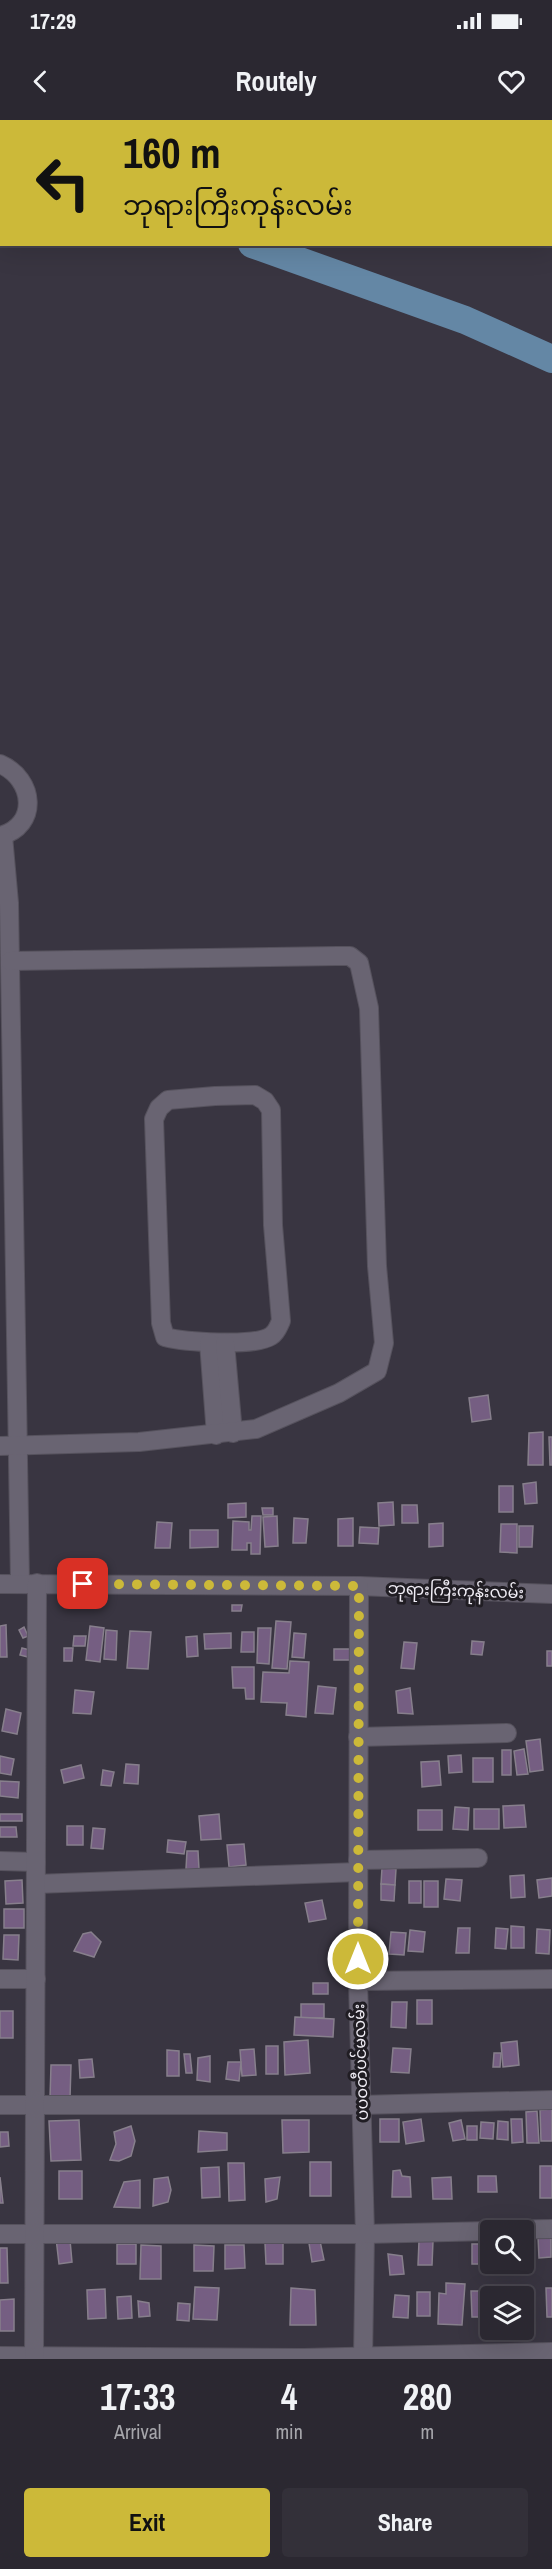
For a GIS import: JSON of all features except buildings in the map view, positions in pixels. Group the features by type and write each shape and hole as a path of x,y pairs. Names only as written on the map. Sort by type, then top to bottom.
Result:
{"street":[{"path":"0,764 12,770 21,779 27,791 28,804 17,826 2,836 9,903 10,961 6,1073 9,1447 28,1583 36,1862 34,2357"},
{"path":"9,1447 139,1442 256,1429 339,1393 377,1371 384,1343 377,1266 369,1008 359,963 350,956 10,961"},
{"path":"255,1095 265,1101 271,1110 273,1225 281,1321 277,1331 269,1338 217,1343 165,1337 160,1323 154,1119 159,1108 168,1100 255,1095"},
{"path":"217,1343 224,1434"},
{"name":"ဘုရားကြီးကုန်းလမ်း","path":"0,1584 359,1586 552,1594"},
{"name":"ပပဝတီပင်မလမ်း","path":"359,1586 358,1981 365,2234 363,2358"},
{"path":"358,1737 507,1733"},
{"path":"36,1884 478,1858"},
{"path":"0,1861 36,1862"},
{"path":"358,1981 552,1978"},
{"path":"0,1979 36,1979"},
{"path":"0,2105 361,2105 552,2100"},
{"path":"534,2229 552,2229"},
{"path":"0,2234 365,2234 480,2231"},
{"path":"0,2356 363,2358 552,2352"}],"waterway":[{"path":"258,246 465,320 552,359"}],"route":[{"path":"83,1584 359,1586 358,1959"}]}
